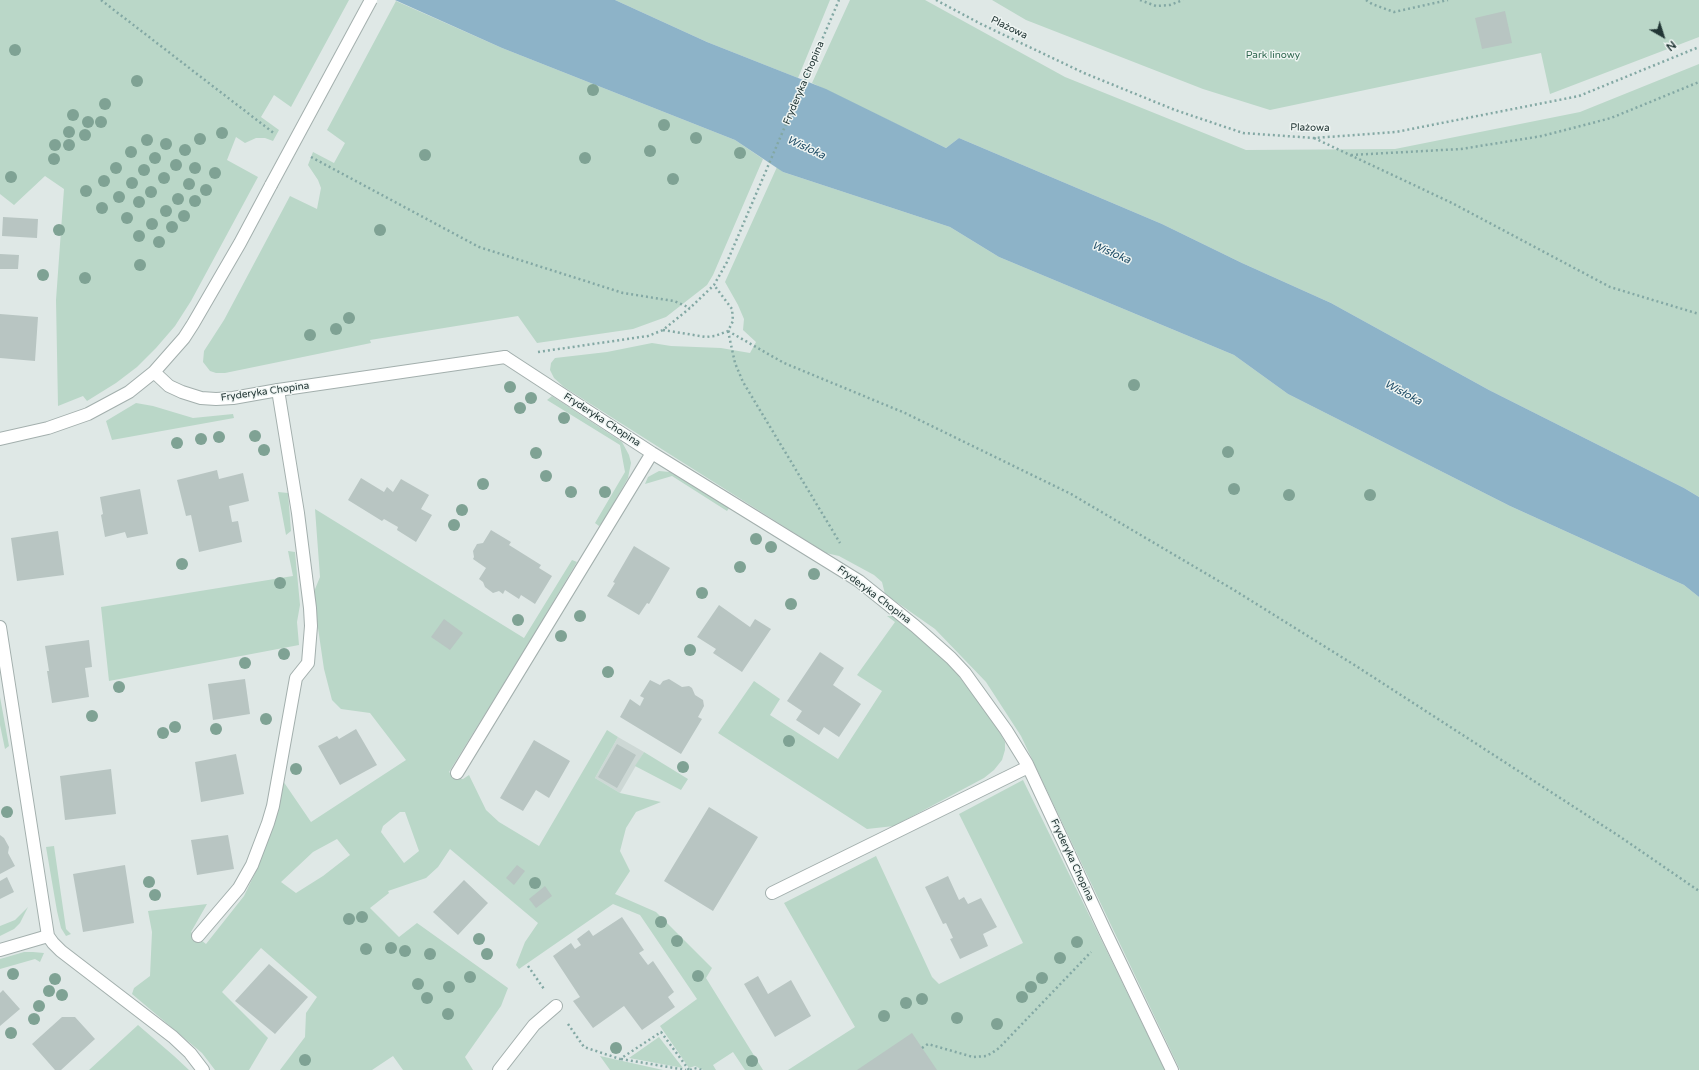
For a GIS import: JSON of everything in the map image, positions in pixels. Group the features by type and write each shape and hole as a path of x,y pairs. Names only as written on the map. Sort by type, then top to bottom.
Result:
{"street":[{"path":"0,439 48,428 88,414 129,392 154,372 184,338 240,243 371,0"},
{"name":"Fryderyka Chopina","path":"154,372 169,386 190,396 201,398 233,398 278,390 505,357 652,453 859,581 926,634 951,658 965,673 1006,730 1028,767 1106,935 1172,1070"},
{"path":"198,936 239,888 252,864 273,806 296,678 308,663 312,626 298,520 278,390"},
{"path":"457,773 652,453"},
{"path":"0,627 48,936 61,951 172,1037 190,1053 203,1070"},
{"path":"772,893 1028,767"},
{"path":"0,950 48,936"},
{"path":"499,1070 534,1025 556,1006"}],"path":[{"path":"101,0 277,135"},
{"name":"Fryderyka Chopina","path":"505,357 648,336 663,330 690,308 714,285 727,262 839,0"},
{"name":"Plażowa","path":"936,0 981,24 1084,73 1175,110 1243,133 1314,138 1396,132 1579,96 1699,47"},
{"path":"1140,0 1156,6 1170,5 1183,0"},
{"path":"1366,0 1372,4 1394,12 1448,0"},
{"path":"1351,155 1461,150 1542,136 1611,118 1699,82"},
{"path":"1314,138 1452,203 1610,287 1699,314"},
{"path":"309,157 479,247 623,293 674,301 690,308"},
{"path":"714,285 732,309 733,321 728,331 735,363 743,382 843,550"},
{"path":"663,330 706,337 715,336 728,331"},
{"path":"728,331 784,363 905,412 1071,494 1227,586 1356,666 1619,836 1699,891"},
{"path":"922,1048 928,1044 973,1057 986,1056 992,1053 999,1048 1096,948 1106,935"},
{"path":"528,966 584,1047 620,1059 686,1070"},
{"path":"620,1059 661,1032 690,1070 694,1068 702,1070"}],"shaded area":[{"path":"618,737 644,752 620,793 595,778"}],"green space":[{"path":"0,0 349,0 291,107 274,95 261,117 279,130 273,141 265,138 256,138 245,143 236,137 227,160 258,177 191,301 175,326 137,367 116,383 87,401 83,396 58,406 56,300 64,189 45,176 14,205 0,194"},
{"path":"615,0 830,0 798,78 707,42"},
{"path":"850,0 925,0 1065,77 1246,150 1395,149 1580,112 1699,64 1699,497 1684,488 1489,390 1331,303 1242,263 1162,224 959,138 946,148 812,83"},
{"name":"Park linowy","path":"992,0 1699,0 1699,37 1550,94 1541,53 1270,110 1203,89 1026,20"},
{"path":"396,1 502,48 735,140 763,159 713,275 707,285 666,317 633,329 537,343 518,316 370,340 371,343 225,373 210,371 203,362 204,351 224,320 290,196 317,209 321,188 318,180 308,165 313,152 334,163 345,143 327,130"},
{"path":"777,167 783,172 950,227 999,257 1234,355 1288,394 1510,506 1684,585 1699,597 1699,1070 1180,1070 1021,736 986,682 935,629 885,594 882,582 874,575 839,556 826,553 671,455 564,387 554,378 550,370 551,363 555,358 607,352 652,343 671,346 721,348 750,353 756,342 743,330 744,319 725,282"},
{"path":"552,396 622,442 629,455 631,463 628,478 603,522 599,526 595,523 625,472 620,445 547,400"},
{"path":"136,403 153,406 193,418 233,414 234,418 112,440 106,421"},
{"path":"659,471 670,472 729,508 727,511 672,476 645,484 648,477"},
{"path":"278,492 288,493 291,531 286,535"},
{"path":"315,509 524,638 572,560 577,562 449,772 457,779 463,779 469,775 486,810 499,822 539,846 607,730 618,737 595,778 620,793 661,802 636,812 626,828 620,851 630,871 615,894 656,912 712,968 706,978 763,1070 745,1070 733,1052 713,1065 716,1070 703,1070 695,1066 689,1068 660,1026 697,999 640,915 613,904 519,969 516,965 525,942 538,923 450,849 438,867 426,878 388,891 389,893 370,908 399,937 417,923 508,988 501,1006 465,1057 473,1070 403,1070 393,1056 372,1070 280,1070 305,1037 306,1013 317,997 261,948 222,992 268,1038 249,1070 215,1070 202,1053 132,994 134,988 150,976 152,932 148,911 207,904 191,932 206,944 244,896 259,865 283,781 311,822 406,760 370,713 341,709 332,700 324,669 313,594 320,577","holes":["400,812 405,812 419,851 404,863 381,832 383,826","337,839 350,855 323,876 296,893 281,882 313,852"]},
{"path":"288,551 295,552 300,605 297,622 299,645 109,681 101,607 293,576"},
{"path":"887,616 892,616 929,644 948,662 993,721 1005,742 1005,750 1002,760 994,770 984,778 894,826 867,829 718,733 754,681 780,699 770,715 838,759 882,691 857,675 895,622"},
{"path":"0,697 9,746 5,749 0,725"},
{"path":"644,752 688,779 681,790 635,766"},
{"path":"1023,780 1165,1070 788,1070 855,1027 784,903 876,856 932,977 939,984 1023,943 959,814"},
{"path":"54,846 66,929 71,934 66,936 61,928 57,911 46,847"},
{"path":"28,907 20,923 14,929 0,936 0,926 15,920"},
{"path":"24,952 44,953 40,962 35,959 0,969 0,959"},
{"path":"138,1025 174,1056 189,1070 89,1070"},
{"path":"659,1037 683,1068 629,1058"},
{"path":"600,1056 663,1070 610,1070"}],"water":[{"name":"Wisłoka","path":"395,0 615,0 707,42 826,89 946,148 959,138 1162,224 1242,263 1331,303 1489,390 1684,488 1699,497 1699,597 1684,585 1510,506 1288,394 1234,355 999,257 950,227 783,172 735,140 502,48"}],"building":[{"path":"1505,11 1512,43 1482,49 1475,18"},
{"path":"3,217 38,219 37,238 2,236"},
{"path":"0,254 19,255 18,269 0,269"},
{"path":"0,314 38,317 35,361 0,358"},
{"path":"217,470 219,479 243,473 249,501 229,506 232,522 238,521 242,542 199,552 191,515 186,516 177,480"},
{"path":"361,478 384,492 387,487 393,492 401,479 429,495 421,509 432,515 416,542 397,530 398,527 384,519 382,521 348,500"},
{"path":"140,489 148,534 127,538 125,532 105,537 101,515 103,514 100,497"},
{"path":"491,530 511,542 509,545 541,565 539,568 552,576 535,604 521,595 519,599 505,590 503,594 499,591 493,593 485,587 483,582 479,579 486,568 473,559 473,551 477,544 483,543"},
{"path":"58,531 64,575 17,581 11,538"},
{"path":"634,546 670,568 649,604 647,603 639,615 607,596 615,583 613,582"},
{"path":"719,605 750,627 755,619 771,629 742,672 713,653 716,649 697,637"},
{"path":"444,619 463,633 450,650 431,637"},
{"path":"89,640 92,667 85,668 89,697 52,703 45,646"},
{"path":"820,652 844,668 833,685 861,704 839,737 824,727 819,735 796,720 802,711 787,701"},
{"path":"245,679 250,714 213,720 208,684"},
{"path":"669,679 682,687 689,686 692,688 695,695 703,700 704,706 698,717 702,719 681,754 620,717 630,699 640,706 644,698 640,696 650,680 660,685 663,681"},
{"path":"356,729 377,765 340,785 318,746 337,736 339,739"},
{"path":"534,740 570,761 549,798 536,790 523,811 500,798"},
{"path":"617,744 636,755 617,788 598,777"},
{"path":"236,754 244,794 201,802 195,762"},
{"path":"111,769 116,814 65,820 60,776"},
{"path":"709,807 758,837 713,911 664,881"},
{"path":"0,835 4,838 9,847 8,853 15,866 0,874"},
{"path":"228,835 234,869 197,875 191,840"},
{"path":"125,865 134,923 83,932 73,874"},
{"path":"517,865 525,871 514,885 506,878"},
{"path":"948,876 959,900 964,897 968,904 981,898 997,927 983,934 988,946 960,959 950,939 953,938 946,923 943,924 925,887"},
{"path":"7,877 14,892 0,899 0,881"},
{"path":"464,880 488,903 458,935 433,912"},
{"path":"545,886 552,896 536,908 529,899"},
{"path":"622,917 644,950 639,953 648,965 653,961 674,992 668,997 675,1007 642,1030 624,1006 593,1028 573,1001 580,997 553,956 571,943 575,949 581,945 577,939 589,930 593,936"},
{"path":"269,964 308,997 275,1034 235,1001"},
{"path":"758,976 768,994 791,980 811,1016 775,1037 744,984"},
{"path":"3,990 20,1009 0,1026 0,993"},
{"path":"62,1017 75,1017 95,1039 61,1070 55,1070 32,1044"},
{"path":"912,1033 937,1070 857,1070"}]}
